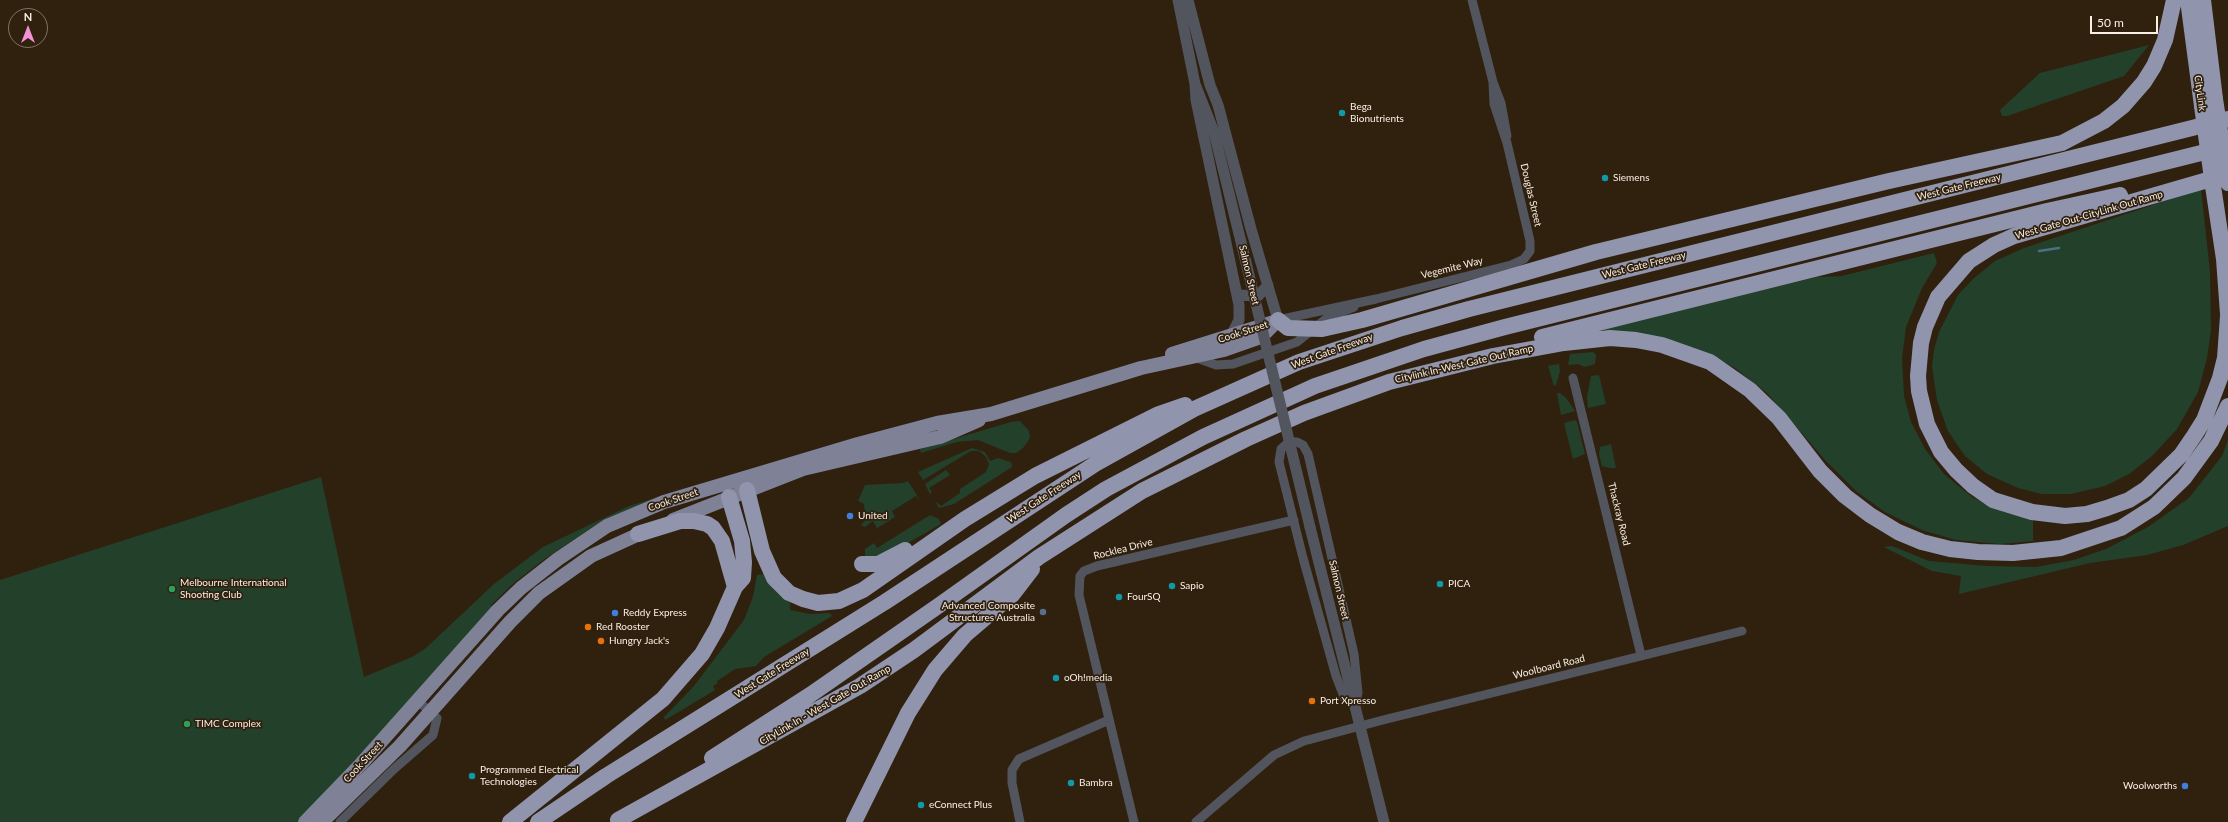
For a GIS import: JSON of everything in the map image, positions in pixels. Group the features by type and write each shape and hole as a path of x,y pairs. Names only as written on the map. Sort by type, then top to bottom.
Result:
{"highway":[{"path":"1278,320 1288,328 1313,330 1362,320 1549,265 1918,174 2047,147 2075,138 2123,106 2144,82 2154,66 2166,40 2174,0"},
{"name":"CityLink","path":"2188,0 2209,102 2223,184"},
{"name":"CityLink","path":"2203,0 2209,102"},
{"name":"West Gate Freeway","path":"538,822 606,776 885,602 1095,464 1194,409 1247,385 1336,348 1469,309 2228,119"},
{"path":"616,821 810,695 1066,515 1106,489 1203,437 1315,386 1410,354 1505,327 2228,146"},
{"path":"1389,382 1451,361 1612,319 1765,283 2039,212 2228,170"},
{"name":"West Gate Out-CityLink Out Ramp","path":"2223,184 2224,259 2228,315 2225,358 2220,378 2207,413 2181,455 2146,489 2129,500 2087,514 2065,516 2032,512 1993,500 1972,486 1941,452 1928,424 1919,391 1918,376 1921,343 1927,322 1938,298 1969,261 1994,245 2014,236 2228,174"},
{"path":"1336,348 1394,322 1563,267 1731,220"},
{"name":"Citylink In-West Gate Out Ramp","path":"1039,557 1142,491 1246,438 1304,413 1389,382 1493,356 1564,342 1610,338 1636,340 1662,345 1710,362 1750,390 1779,418 1820,470 1845,496 1870,515 1898,532 1922,542 1950,549 1992,553 2012,553 2061,548 2121,528 2154,507 2184,478 2211,441 2228,406"},
{"path":"745,484 762,551 770,572 789,593 803,599 818,603 839,601 856,594 965,519 1036,476 1159,414 1247,385"},
{"path":"510,822 654,707 683,677 702,654 731,600 735,587 742,578 744,562 742,541 727,490"},
{"path":"862,564 882,562 941,529 965,519"},
{"path":"638,534 680,522 694,521 707,524 713,528 722,541 735,587"},
{"path":"854,822 908,713 935,670 965,635 1012,595 1025,580 1039,557"},
{"name":"CityLink In - West Gate Out Ramp","path":"616,821 860,686 914,650 1039,557"},
{"path":"498,822 548,780 586,751 601,748"}],"main road":[{"name":"Cook Street","path":"1141,368 1170,354 1278,320"},
{"name":"Cook Street","path":"305,822 361,764 498,610 521,588 571,550 607,526 636,512 727,490 817,465 1141,368 1193,358 1252,342 1267,333 1278,320"},
{"name":"Cook Street","path":"322,822 378,768 510,622 539,593 591,556 727,490"}],"street":[{"name":"Salmon Street","path":"1178,0 1195,84 1196,100 1238,295 1240,317 1231,336"},
{"name":"Salmon Street","path":"1188,0 1210,85 1218,105 1251,229 1278,320"},
{"name":"Douglas Street","path":"1472,0 1493,82 1504,112 1507,143 1530,237 1530,251"},
{"name":"Salmon Street","path":"1195,84 1214,132 1310,527 1384,822"},
{"name":"Salmon Street","path":"1210,85 1214,132"},
{"name":"Vegemite Way","path":"1278,320 1376,299 1516,264 1524,259 1530,251"},
{"path":"1238,295 1258,296 1268,285"},
{"name":"Vegemite Way","path":"1268,352 1298,342 1330,316 1376,299"},
{"name":"Cook Street","path":"1193,358 1225,366 1268,352"},
{"name":"Thackray Road","path":"1573,378 1641,655"},
{"name":"Salmon Street","path":"1293,442 1303,445 1307,451 1324,522 1354,654 1358,693 1355,705 1345,699 1336,676 1294,520 1279,457 1283,446 1293,442"},
{"name":"Rocklea Drive","path":"1134,822 1079,595 1080,576 1084,571 1294,520"},
{"name":"Woolboard Road","path":"1361,726 1742,631"},
{"path":"340,822 394,769 431,738 436,731 437,718 417,700"},
{"path":"1020,822 1012,783 1012,770 1019,759 1109,720"},
{"path":"1196,822 1262,764 1284,749 1304,741 1361,726"}],"green space":[{"path":"2149,45 2124,76 2007,116 2002,116 2000,110 2040,73"},
{"path":"2201,189 2210,272 2211,330 2207,358 2198,392 2177,429 2152,456 2129,474 2105,486 2071,494 2042,494 2018,488 1987,474 1965,456 1948,431 1937,400 1932,366 1934,350 1939,332 1958,295 1973,279 1995,261 2024,248"},
{"path":"1934,253 1937,263 1922,288 1906,327 1902,358 1904,396 1911,422 1925,449 1944,474 1972,497 2002,511 2033,519 2033,541 2000,544 1956,540 1922,530 1885,512 1857,492 1826,461 1767,393 1735,368 1707,353 1605,333 1605,328 1817,277 1842,276"},
{"path":"1593,352 1596,355 1595,364 1585,367 1578,364 1568,365 1570,354"},
{"path":"1559,364 1560,371 1556,385 1554,386 1548,366"},
{"path":"1599,375 1606,404 1588,408 1587,397 1591,376"},
{"path":"1557,393 1560,393 1566,398 1575,411 1561,415"},
{"path":"1575,420 1577,422 1585,454 1573,459 1564,423"},
{"path":"1020,421 1029,431 1030,438 1023,448 1016,453 1010,453 978,440 957,442 921,453 920,449 1011,422"},
{"path":"2228,440 2228,526 2183,545 2147,555 2090,563 1959,594 1961,576 1932,571 1884,547 1892,546 1929,561 1987,566 2036,567 2074,560 2106,549 2148,527 2189,498 2222,456"},
{"path":"1611,444 1616,468 1602,466 1599,454 1600,447"},
{"path":"972,448 985,452 990,461 998,458 1011,462 1012,467 954,504 939,508 935,501 941,506 960,493 960,489 986,472 989,464 986,457 979,451 971,451 923,480 918,472"},
{"path":"946,470 950,475 929,488 932,492 930,494 925,484"},
{"path":"321,477 364,677 412,657 426,648 494,584 543,547 629,506 675,492 596,525 543,560 514,583 491,605 493,608 303,822 0,822 0,580"},
{"path":"908,481 920,500 916,496 892,511 895,517 877,528 873,521 865,527 861,525 869,516 865,512 864,504 858,501 865,485 903,483"},
{"path":"930,515 939,519 941,524 880,559 865,557 865,549 874,543 877,548"},
{"path":"763,574 778,594 790,603 790,610 810,614 830,613 832,616 764,657 756,666 735,669 717,681 718,683 713,686 715,690 665,720 664,717 694,686 744,620 753,597 757,575"}],"waterway":[{"path":"2039,251 2059,248"}],"place":[{"name":"Bega Bionutrients","path":"1342,113"},
{"name":"Siemens","path":"1605,178"},
{"name":"United","path":"850,516"},
{"name":"PICA","path":"1440,584"},
{"name":"Sapio","path":"1172,586"},
{"name":"Melbourne International Shooting Club","path":"172,589"},
{"name":"FourSQ","path":"1119,597"},
{"name":"Advanced Composite Structures Australia","path":"1043,612"},
{"name":"Reddy Express","path":"615,613"},
{"name":"Red Rooster","path":"588,627"},
{"name":"Hungry Jack's","path":"601,641"},
{"name":"oOh!media","path":"1056,678"},
{"name":"Port Xpresso","path":"1312,701"},
{"name":"TIMC Complex","path":"187,724"},
{"name":"Programmed Electrical Technologies","path":"472,776"},
{"name":"Bambra","path":"1071,783"},
{"name":"Woolworths","path":"2185,786"},
{"name":"eConnect Plus","path":"921,805"}]}
